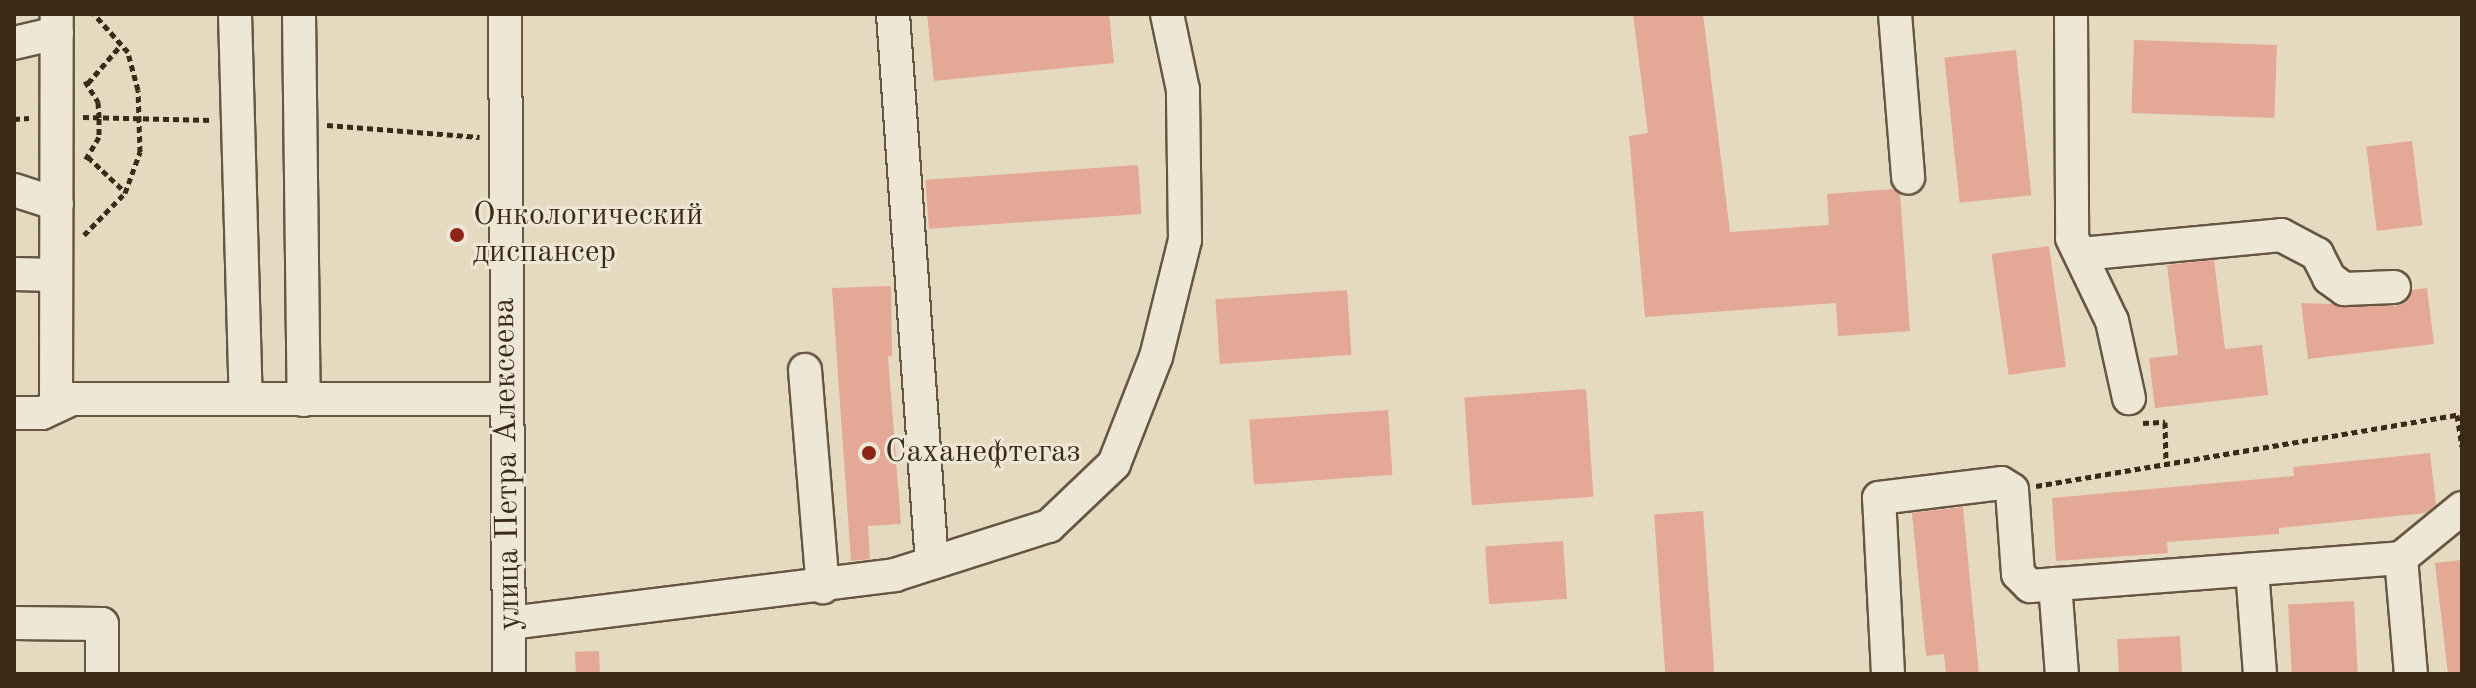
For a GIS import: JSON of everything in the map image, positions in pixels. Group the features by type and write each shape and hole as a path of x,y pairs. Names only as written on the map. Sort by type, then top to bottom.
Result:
{"street":[{"path":"235,14 246,398"},
{"path":"299,14 304,400"},
{"name":"улица Петра Алексеева","path":"505,14 509,674"},
{"path":"893,14 932,563"},
{"path":"511,623 823,587 932,563 1049,526 1114,464 1156,357 1185,240 1183,90 1167,14"},
{"path":"1895,14 1908,177"},
{"path":"2071,14 2072,238 2112,321 2129,398"},
{"path":"14,43 57,24 56,398 42,413 14,413"},
{"path":"14,190 57,204"},
{"path":"2081,254 2281,235 2317,254 2329,278 2344,289 2394,287"},
{"path":"14,274 56,260"},
{"path":"805,370 823,587"},
{"path":"14,392 72,399 505,399"},
{"path":"1888,674 1879,498 2001,483 2012,490 2021,581 2055,584 2401,558 2462,508"},
{"path":"2401,558 2411,674"},
{"path":"2252,570 2260,674"},
{"path":"2055,584 2062,674"},
{"path":"14,623 102,624 102,674"}],"path":[{"path":"56,260 101,223 125,193 140,152 138,90 122,44 94,14"},
{"path":"88,83 122,44"},
{"path":"80,78 88,83 98,102 99,118 99,137 81,164"},
{"path":"88,157 125,193"},
{"path":"2129,398 2130,424 2165,422 2166,463"},
{"path":"2012,490 2459,413 2462,447"}],"building":[{"path":"927,14 1109,14 1114,63 934,81"},
{"path":"1633,14 1703,14 1730,232 1829,225 1827,194 1893,189 1900,194 1910,331 1838,336 1836,303 1645,317 1629,136 1648,133"},
{"path":"2134,40 2277,45 2274,118 2131,113"},
{"path":"2016,50 2031,195 1960,203 1944,58"},
{"path":"2412,141 2422,225 2377,231 2366,147"},
{"path":"1138,165 1141,214 929,229 926,180"},
{"path":"2049,246 2066,367 2009,375 1992,254"},
{"path":"2214,260 2225,349 2262,345 2268,395 2155,408 2149,358 2178,355 2167,265"},
{"path":"891,286 892,356 888,356 901,524 868,526 870,559 851,561 832,288"},
{"path":"2427,288 2434,344 2308,359 2301,303 2395,306 2405,303 2412,290"},
{"path":"1347,290 1352,355 1220,364 1215,299"},
{"path":"1586,389 1594,497 1472,505 1464,398"},
{"path":"1388,410 1393,475 1254,485 1249,420"},
{"path":"2430,453 2436,505 2426,513 2279,528 2279,534 2167,542 2168,553 2056,561 2052,498 2294,476 2293,467"},
{"path":"1963,507 1979,674 1946,674 1944,654 1926,656 1912,513"},
{"path":"1703,511 1714,674 1665,674 1654,514"},
{"path":"1563,541 1567,599 1489,604 1485,546"},
{"path":"2462,560 2462,674 2448,674 2435,563"},
{"path":"2354,601 2358,674 2292,674 2288,604"},
{"path":"2180,636 2182,674 2119,674 2117,639"},
{"path":"599,651 600,674 576,674 575,652"}],"place":[{"name":"Онкологический диспансер","path":"457,235"},
{"name":"Саханефтегаз","path":"869,453"}]}
